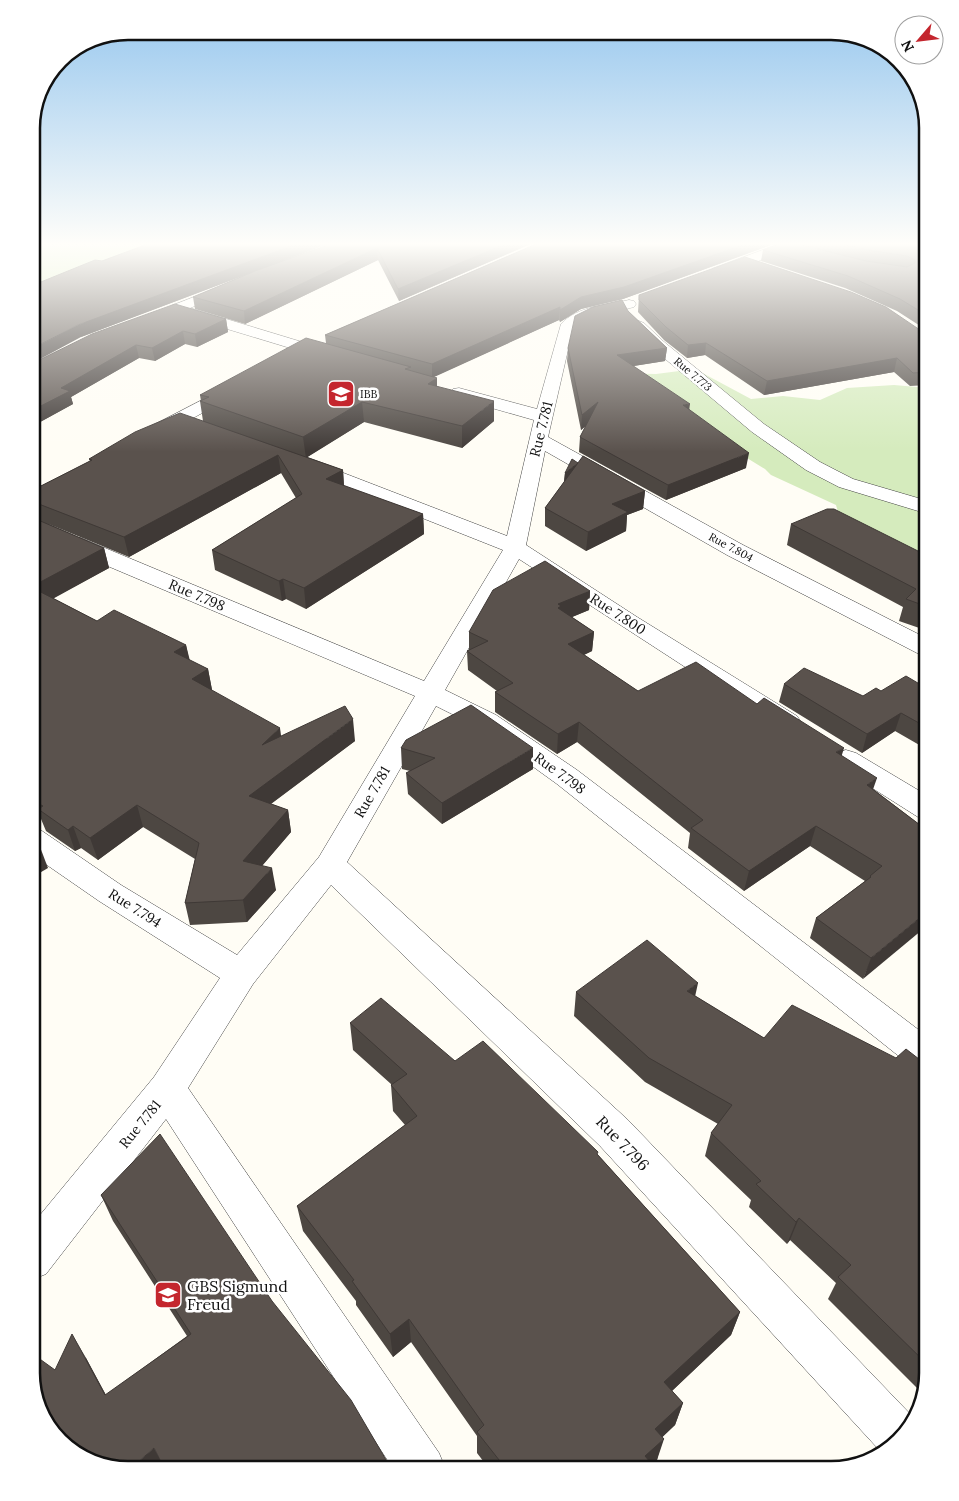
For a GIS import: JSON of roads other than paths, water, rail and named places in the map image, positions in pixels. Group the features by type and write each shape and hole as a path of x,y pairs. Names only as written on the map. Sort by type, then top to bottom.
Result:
{"street":[{"path":"160,314 166,312"},
{"path":"186,312 344,360"},
{"name":"Rue 7.781","path":"40,1249 167,1089 241,974 330,865 515,547 541,428 566,327 570,320 595,312"},
{"name":"Rue 7.773","path":"630,312 634,320 657,344 758,428 813,466 846,482 919,505"},
{"path":"288,358 333,337"},
{"path":"141,440 245,382"},
{"name":"Rue 7.804","path":"449,390 541,428 735,550 919,644"},
{"path":"174,420 202,428"},
{"name":"Rue 7.800","path":"291,460 515,547 629,622 804,732"},
{"name":"Rue 7.798","path":"53,535 429,692 487,721 567,777 919,1051"},
{"path":"828,748 919,804"},
{"name":"Rue 7.794","path":"40,845 110,893 241,974"},
{"name":"Rue 7.796","path":"330,865 614,1132 896,1432"},
{"path":"167,1089 416,1461"}],"place":[{"name":"IBB","path":"341,394"},
{"name":"GBS Sigmund Freud","path":"168,1295"}]}
